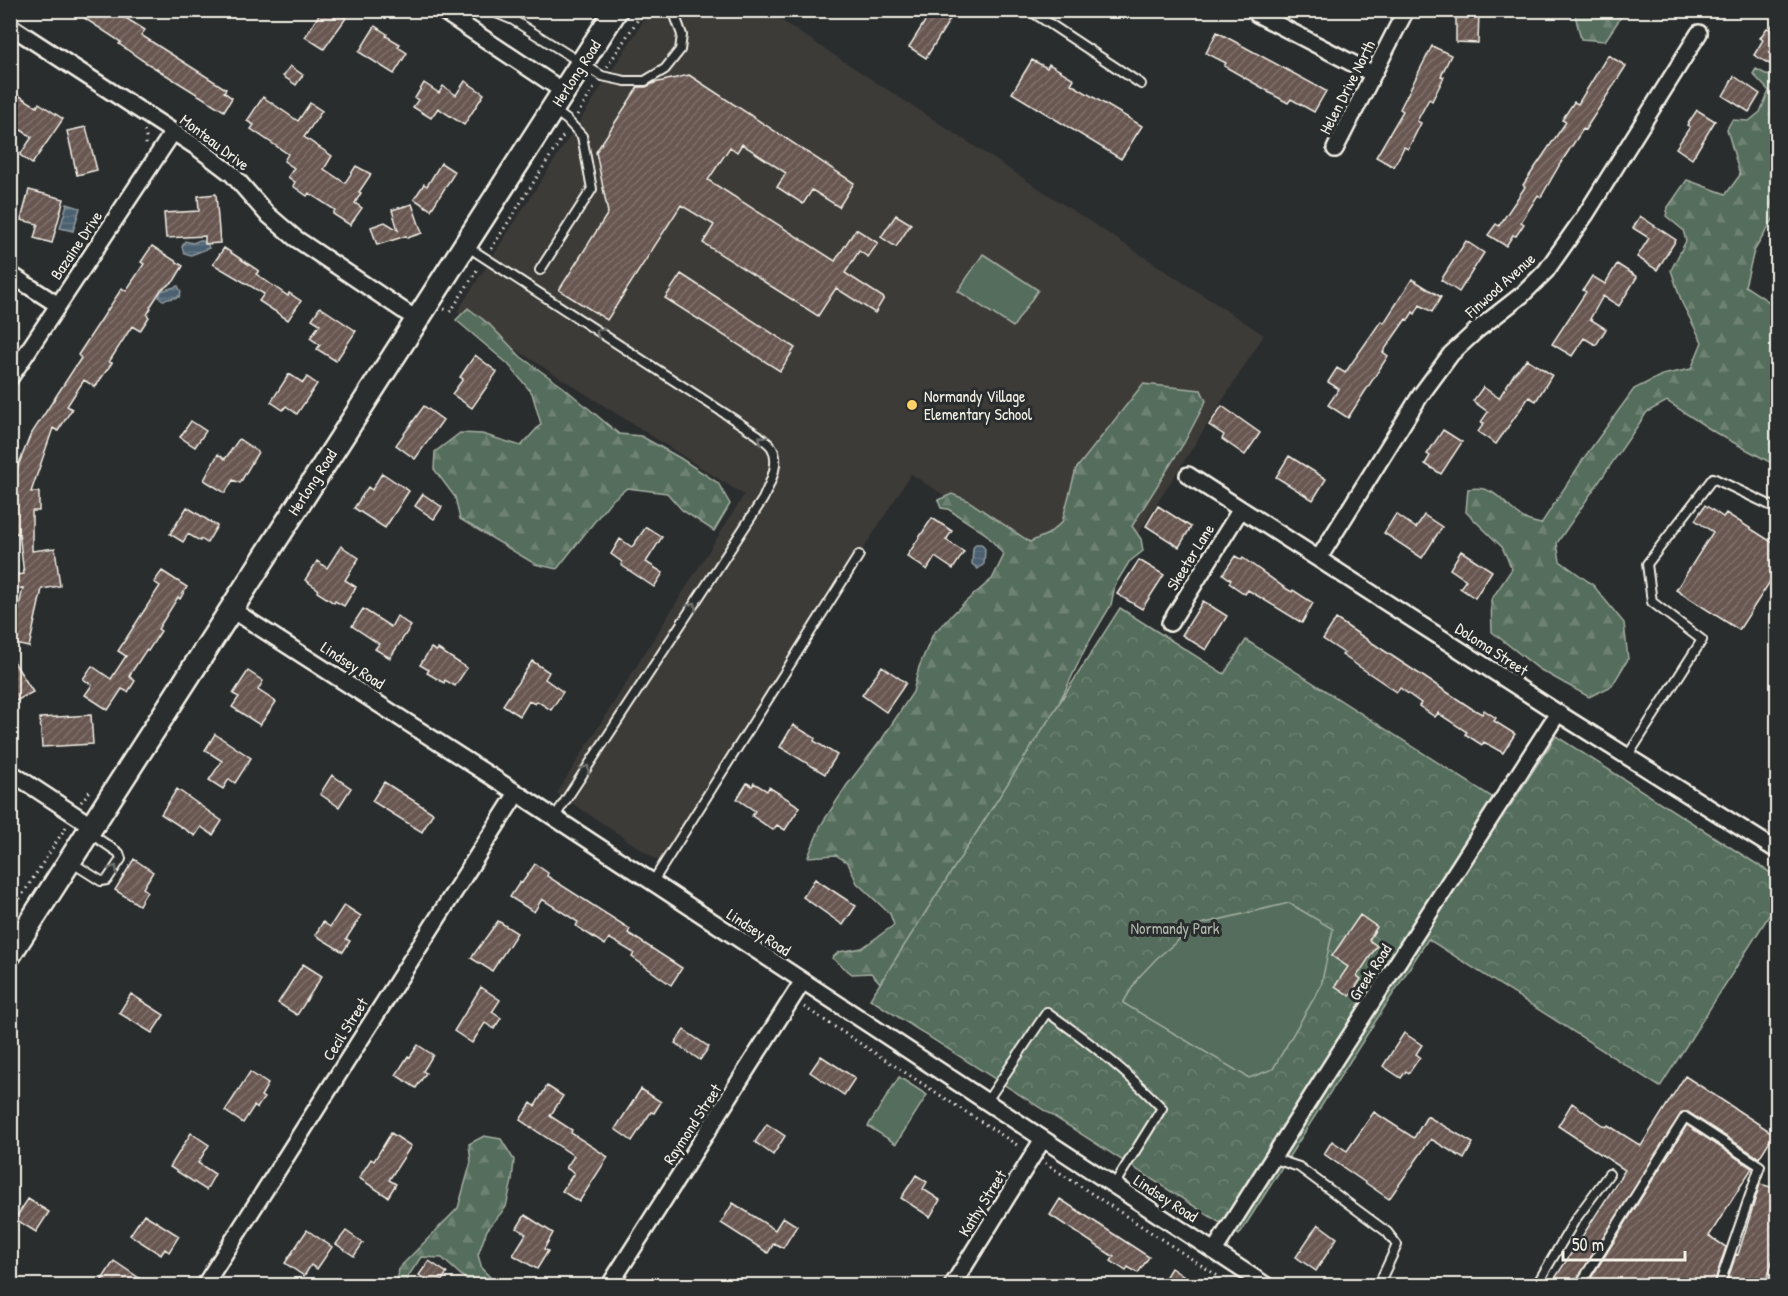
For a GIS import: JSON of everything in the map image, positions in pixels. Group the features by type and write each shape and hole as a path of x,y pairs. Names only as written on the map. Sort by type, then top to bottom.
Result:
{"street":[{"path":"441,10 558,100"},
{"name":"Herlong Road","path":"10,954 69,861 83,827 231,609 422,310 475,252 558,100 616,10"},
{"path":"1254,10 1257,14 1373,74"},
{"name":"Helen Drive North","path":"1335,149 1406,10"},
{"name":"Monteau Drive","path":"10,26 173,132 232,174 266,213 295,238 422,310"},
{"name":"Finwood Avenue","path":"1318,558 1420,396 1451,354 1546,271 1586,214 1699,33"},
{"name":"Bazaine Drive","path":"10,378 173,132"},
{"path":"10,274 58,305"},
{"name":"Doloma Street","path":"1188,475 1627,757 1778,851"},
{"name":"Skeeter Lane","path":"1170,623 1241,509"},
{"name":"Lindsey Road","path":"231,609 517,793 1267,1286"},
{"name":"Greek Road","path":"1214,1251 1558,713"},
{"path":"10,772 83,827"},
{"name":"Cecil Street","path":"204,1286 517,793"},
{"name":"Raymond Street","path":"609,1286 803,981"},
{"name":"Kathy Street","path":"952,1286 1043,1138"}],"lane":[{"path":"489,10 513,20 602,76 625,81 645,81 665,69 680,50 682,35 673,10"},
{"path":"1029,10 1141,84"},
{"path":"540,270 592,189 582,136 571,124 558,100"},
{"path":"475,252 758,435 773,449 775,465 763,499 554,818"},
{"path":"1627,757 1702,640 1652,602 1647,564 1713,478 1778,509"},
{"path":"652,883 859,555"},
{"path":"69,861 101,881 107,880 121,859 119,853 83,827"},
{"path":"987,1101 1047,1012 1101,1051 1133,1078 1162,1108 1114,1185"},
{"path":"1579,1286 1685,1117 1760,1166 1719,1286"},
{"path":"1272,1158 1299,1167 1387,1232 1397,1245 1378,1286"},
{"path":"1536,1286 1575,1220 1609,1174"}],"path":[{"path":"422,310 451,311 475,252 571,124 644,10"},
{"path":"140,126 146,138 143,152"},
{"path":"80,803 96,782"},
{"path":"10,914 83,827"},
{"path":"792,999 1233,1286"}],"shaded area":[{"name":"Normandy Village Elementary School","path":"765,10 1264,335 1099,595 911,474 663,864 557,793 744,495 457,312 650,11"}],"green space":[{"path":"1574,10 1625,11 1605,41 1581,39"},
{"path":"1756,69 1777,80 1777,213 1754,251 1745,286 1777,307 1777,466 1716,433 1667,401 1647,412 1557,543 1560,561 1593,585 1624,623 1628,659 1612,686 1589,697 1539,669 1492,632 1491,600 1512,569 1502,547 1466,512 1468,489 1478,488 1494,493 1519,515 1541,524 1584,458 1634,389 1662,375 1691,369 1702,342 1682,303 1671,270 1686,241 1683,230 1666,216 1668,207 1687,180 1726,194 1740,175 1727,129 1732,120 1749,121 1760,112 1769,91 1753,74"},
{"path":"983,254 1038,290 1013,327 958,291"},
{"path":"468,308 489,324 521,357 563,387 619,434 641,436 718,483 730,504 714,531 682,510 667,493 627,488 610,502 557,569 535,564 460,519 455,497 434,469 435,452 460,433 482,434 521,446 541,424 532,393 508,364 456,320"},
{"path":"1143,384 1201,390 1206,401 1184,443 1132,526 1141,539 1143,551 1129,562 1115,585 1111,605 1086,647 1043,737 897,1001 871,973 852,974 832,958 839,952 862,948 894,925 890,914 857,883 848,863 836,855 808,857 821,825 913,692 919,667 933,634 992,579 1004,555 986,534 948,509 941,508 938,500 952,494 967,500 1030,542 1048,534 1062,522 1076,469"},
{"name":"Normandy Park","path":"1120,608 1224,674 1246,640 1509,808 1556,736 1777,877 1777,903 1660,1087 1428,939 1239,1235 870,999"},
{"path":"1289,903 1333,929 1321,986 1273,1069 1249,1078 1123,1003 1138,978 1157,958 1197,925"},
{"path":"899,1077 927,1095 896,1144 868,1126"},
{"path":"484,1136 501,1139 514,1160 506,1207 487,1230 478,1255 482,1269 498,1285 472,1285 442,1258 421,1257 407,1278 410,1285 397,1285 399,1268 458,1208 471,1162 469,1144"}],"water":[{"path":"67,204 80,208 73,231 60,228"},
{"path":"200,240 207,243 209,248 191,255 184,253 182,247 185,241 193,243"},
{"path":"178,286 181,292 179,297 163,300 159,297 161,291"},
{"path":"976,544 981,544 985,549 984,564 978,569 972,564 973,548"}],"building":[{"path":"72,10 113,10 145,30 141,35 226,89 224,92 232,98 224,111 142,60 119,44 121,42"},
{"path":"322,10 348,10 344,17 346,18 324,49 305,37"},
{"path":"932,10 944,10 952,16 926,58 909,47"},
{"path":"1461,10 1479,10 1478,43 1456,42 1456,16 1461,16"},
{"path":"1778,16 1778,59 1773,66 1754,55 1763,40 1760,38 1767,28 1770,29"},
{"path":"375,26 400,44 398,47 407,53 394,74 359,52"},
{"path":"1217,32 1326,91 1314,112 1291,99 1288,103 1224,66 1226,63 1206,53"},
{"path":"1432,46 1451,55 1441,76 1444,77 1432,101 1429,99 1417,121 1421,123 1408,149 1404,147 1394,167 1376,157 1403,111 1400,109"},
{"path":"1608,55 1626,66 1560,164 1541,197 1538,195 1521,222 1524,224 1516,236 1513,235 1506,246 1488,235 1496,224 1499,226 1525,187 1523,185 1566,122 1562,120 1574,102 1578,104"},
{"path":"1032,60 1047,68 1049,64 1074,79 1071,84 1142,126 1121,159 1012,93"},
{"path":"290,66 303,75 296,85 283,76"},
{"path":"689,75 854,183 839,207 812,190 803,204 777,187 786,173 742,144 737,152 730,147 708,180 835,261 856,229 878,243 868,257 859,251 845,273 884,298 875,313 836,288 818,316 703,243 714,225 681,205 607,320 559,290 608,213 596,152 638,87 646,87"},
{"path":"1734,76 1760,94 1749,112 1723,96"},
{"path":"465,81 484,94 464,125 438,108 431,118 413,107 418,100 415,98 424,83 439,93 443,86 456,95"},
{"path":"10,90 37,107 39,103 63,119 32,164 20,155 32,137 10,123"},
{"path":"263,97 298,121 310,103 322,111 304,137 332,156 324,169 345,183 356,166 371,174 359,192 361,193 355,203 362,208 350,225 333,214 335,210 309,193 307,196 293,186 295,182 288,177 294,168 284,161 288,154 251,129 254,125 247,121"},
{"path":"1697,110 1715,121 1692,159 1676,148 1690,127 1687,125"},
{"path":"86,127 97,170 77,175 67,131"},
{"path":"441,163 455,172 431,210 414,199 424,184 427,186"},
{"path":"29,190 64,199 52,243 34,238 38,224 21,220"},
{"path":"216,194 220,243 205,244 205,236 166,238 164,213 199,211 198,196"},
{"path":"412,204 422,233 377,245 371,227 385,222 398,230 392,210"},
{"path":"896,215 911,224 896,247 881,237"},
{"path":"1640,216 1676,240 1657,270 1637,257 1649,238 1633,228"},
{"path":"1466,241 1484,253 1459,292 1441,280"},
{"path":"152,246 183,266 174,281 161,290 150,307 147,315 149,317 140,331 132,326 109,362 112,363 95,387 84,380 67,406 72,409 58,431 53,428 31,492 39,492 39,511 32,511 32,551 55,548 60,586 42,589 29,647 11,643 23,588 15,589 14,575 24,574 19,533 11,534 10,486 30,436 81,358 78,355 122,288 126,291 144,264 141,262"},
{"path":"224,248 259,271 256,274 288,296 289,293 301,301 288,320 259,301 264,294 213,264"},
{"path":"1617,264 1637,277 1619,306 1603,296 1590,319 1606,329 1596,345 1584,338 1572,356 1552,344 1586,292 1583,290 1592,276 1605,284"},
{"path":"681,274 795,348 780,371 665,298"},
{"path":"1412,279 1441,297 1432,312 1420,305 1415,314 1413,312 1408,320 1406,319 1383,352 1388,356 1348,418 1328,405 1339,389 1328,382 1337,368 1345,373 1381,321 1384,323"},
{"path":"320,307 356,331 336,361 317,349 320,345 310,338 320,324 312,319"},
{"path":"475,355 497,372 472,408 452,394 463,379 460,377"},
{"path":"1527,359 1552,375 1536,401 1529,397 1496,444 1478,432 1488,412 1473,401 1483,387 1499,398 1514,374"},
{"path":"289,374 303,383 307,377 317,384 297,414 286,406 283,410 271,402"},
{"path":"424,406 443,420 415,459 396,445"},
{"path":"1222,406 1260,433 1245,455 1222,439 1224,435 1209,425"},
{"path":"191,421 206,431 195,447 180,437"},
{"path":"1443,430 1462,442 1441,474 1425,464 1430,456 1427,454"},
{"path":"239,439 258,452 240,483 233,480 225,493 204,480 218,454 225,459"},
{"path":"1289,456 1326,479 1313,500 1276,477"},
{"path":"382,473 409,491 385,528 354,508 368,487 372,490"},
{"path":"423,494 442,507 434,519 415,506"},
{"path":"1705,505 1723,517 1726,513 1778,546 1778,569 1739,630 1676,590 1713,532 1695,520"},
{"path":"1158,506 1191,527 1179,547 1146,526"},
{"path":"187,507 217,526 207,543 188,534 183,542 170,534"},
{"path":"1396,514 1416,528 1424,515 1442,527 1422,558 1384,533"},
{"path":"932,518 952,531 946,540 964,552 953,569 935,557 927,570 907,556"},
{"path":"646,527 662,537 646,562 663,573 654,587 621,565 622,562 611,554 620,539 632,547"},
{"path":"341,546 359,558 345,580 356,587 344,606 335,601 334,603 317,592 318,589 305,580 317,561 327,568"},
{"path":"1461,551 1492,571 1475,598 1460,588 1466,580 1450,569"},
{"path":"1235,556 1242,560 1243,558 1285,588 1292,592 1293,590 1313,603 1302,623 1248,590 1245,594 1229,583 1231,580 1223,574"},
{"path":"1139,560 1164,575 1142,609 1117,594"},
{"path":"162,571 187,587 158,629 161,631 148,651 146,650 129,676 135,681 128,692 122,689 108,710 85,695 92,685 83,679 92,666 111,679 126,656 118,651 160,586 154,582"},
{"path":"1203,601 1227,616 1206,650 1182,635"},
{"path":"363,609 391,627 397,616 411,626 390,658 375,649 379,644 352,626"},
{"path":"1336,619 1471,708 1482,714 1484,710 1496,718 1494,721 1515,734 1503,753 1484,742 1482,745 1438,713 1435,717 1419,706 1421,703 1400,688 1397,692 1342,655 1344,653 1323,639"},
{"path":"431,648 436,651 438,649 467,668 455,686 445,680 444,683 427,673 429,670 420,665"},
{"path":"10,656 33,692 10,704"},
{"path":"532,661 549,672 545,679 563,692 551,710 537,701 535,704 529,701 520,716 503,705"},
{"path":"882,666 906,683 886,712 862,695"},
{"path":"248,671 263,681 258,690 276,702 260,725 232,707 239,697 233,694"},
{"path":"91,715 93,744 42,747 40,718"},
{"path":"793,725 837,755 825,774 780,747"},
{"path":"215,734 251,758 235,783 229,779 223,789 209,780 222,761 205,750"},
{"path":"332,775 351,788 339,807 320,794"},
{"path":"384,782 433,813 422,832 372,801"},
{"path":"747,783 752,786 754,783 767,791 769,787 800,807 785,830 777,825 773,830 752,816 755,811 737,799"},
{"path":"177,789 222,821 213,835 201,827 195,836 161,814"},
{"path":"134,859 153,872 143,888 147,891 139,905 115,890"},
{"path":"535,864 548,873 547,876 630,929 628,933 682,968 671,985 632,957 634,953 609,938 605,945 576,926 578,922 542,899 534,912 510,897"},
{"path":"815,879 856,906 843,925 803,897"},
{"path":"344,905 361,916 346,939 350,941 343,952 315,935 323,922 330,927"},
{"path":"1360,915 1377,927 1369,940 1377,946 1357,976 1361,979 1350,996 1335,986 1348,967 1332,956"},
{"path":"498,921 517,933 492,971 471,958"},
{"path":"303,964 322,976 297,1015 278,1003"},
{"path":"481,987 500,1000 492,1012 501,1018 494,1029 485,1023 472,1043 454,1031"},
{"path":"131,994 164,1015 152,1033 119,1013"},
{"path":"684,1030 709,1047 700,1060 675,1043"},
{"path":"1404,1033 1422,1045 1416,1054 1420,1057 1409,1073 1406,1071 1401,1078 1383,1066"},
{"path":"418,1045 433,1055 423,1071 426,1073 416,1088 396,1075"},
{"path":"821,1056 855,1078 844,1095 810,1072"},
{"path":"250,1072 268,1084 261,1096 264,1098 257,1108 254,1106 243,1123 225,1111"},
{"path":"1685,1076 1774,1134 1759,1158 1688,1112 1682,1112 1573,1286 1550,1286 1625,1170 1558,1126 1572,1103 1606,1127 1608,1125 1641,1146"},
{"path":"547,1086 563,1096 550,1116 608,1157 579,1202 562,1191 574,1173 566,1168 574,1156 520,1120 531,1103 535,1106"},
{"path":"641,1089 661,1102 654,1113 651,1112 632,1141 615,1129"},
{"path":"1374,1112 1414,1138 1427,1116 1473,1143 1464,1159 1431,1139 1389,1199 1324,1154 1332,1141 1347,1151"},
{"path":"767,1124 785,1136 773,1155 755,1142"},
{"path":"1687,1125 1752,1168 1709,1236 1726,1247 1713,1286 1586,1286"},
{"path":"191,1133 209,1145 198,1163 215,1174 206,1190 170,1167"},
{"path":"391,1133 411,1146 389,1180 396,1184 388,1197 359,1178 371,1159 374,1161"},
{"path":"916,1175 927,1182 923,1189 940,1200 930,1217 901,1198"},
{"path":"1760,1184 1778,1189 1778,1242 1765,1286 1753,1286 1728,1279 1736,1254 1738,1255"},
{"path":"28,1199 49,1212 36,1232 15,1219"},
{"path":"1060,1199 1149,1257 1138,1273 1128,1267 1126,1271 1111,1261 1114,1257 1050,1215"},
{"path":"733,1203 775,1230 783,1217 797,1226 783,1248 774,1243 768,1253 721,1223"},
{"path":"144,1214 179,1236 169,1252 165,1249 161,1255 130,1235"},
{"path":"525,1215 553,1233 544,1249 548,1251 537,1269 513,1255 526,1234 517,1228"},
{"path":"1318,1224 1337,1238 1316,1271 1296,1257"},
{"path":"307,1230 332,1247 317,1269 311,1265 304,1276 285,1263"},
{"path":"346,1231 363,1243 354,1256 336,1244"},
{"path":"114,1261 151,1286 98,1286"},
{"path":"429,1261 447,1273 438,1286 419,1275"},
{"path":"1171,1268 1198,1286 1160,1286"}],"place":[{"name":"Normandy Village Elementary School","path":"912,405"}]}
